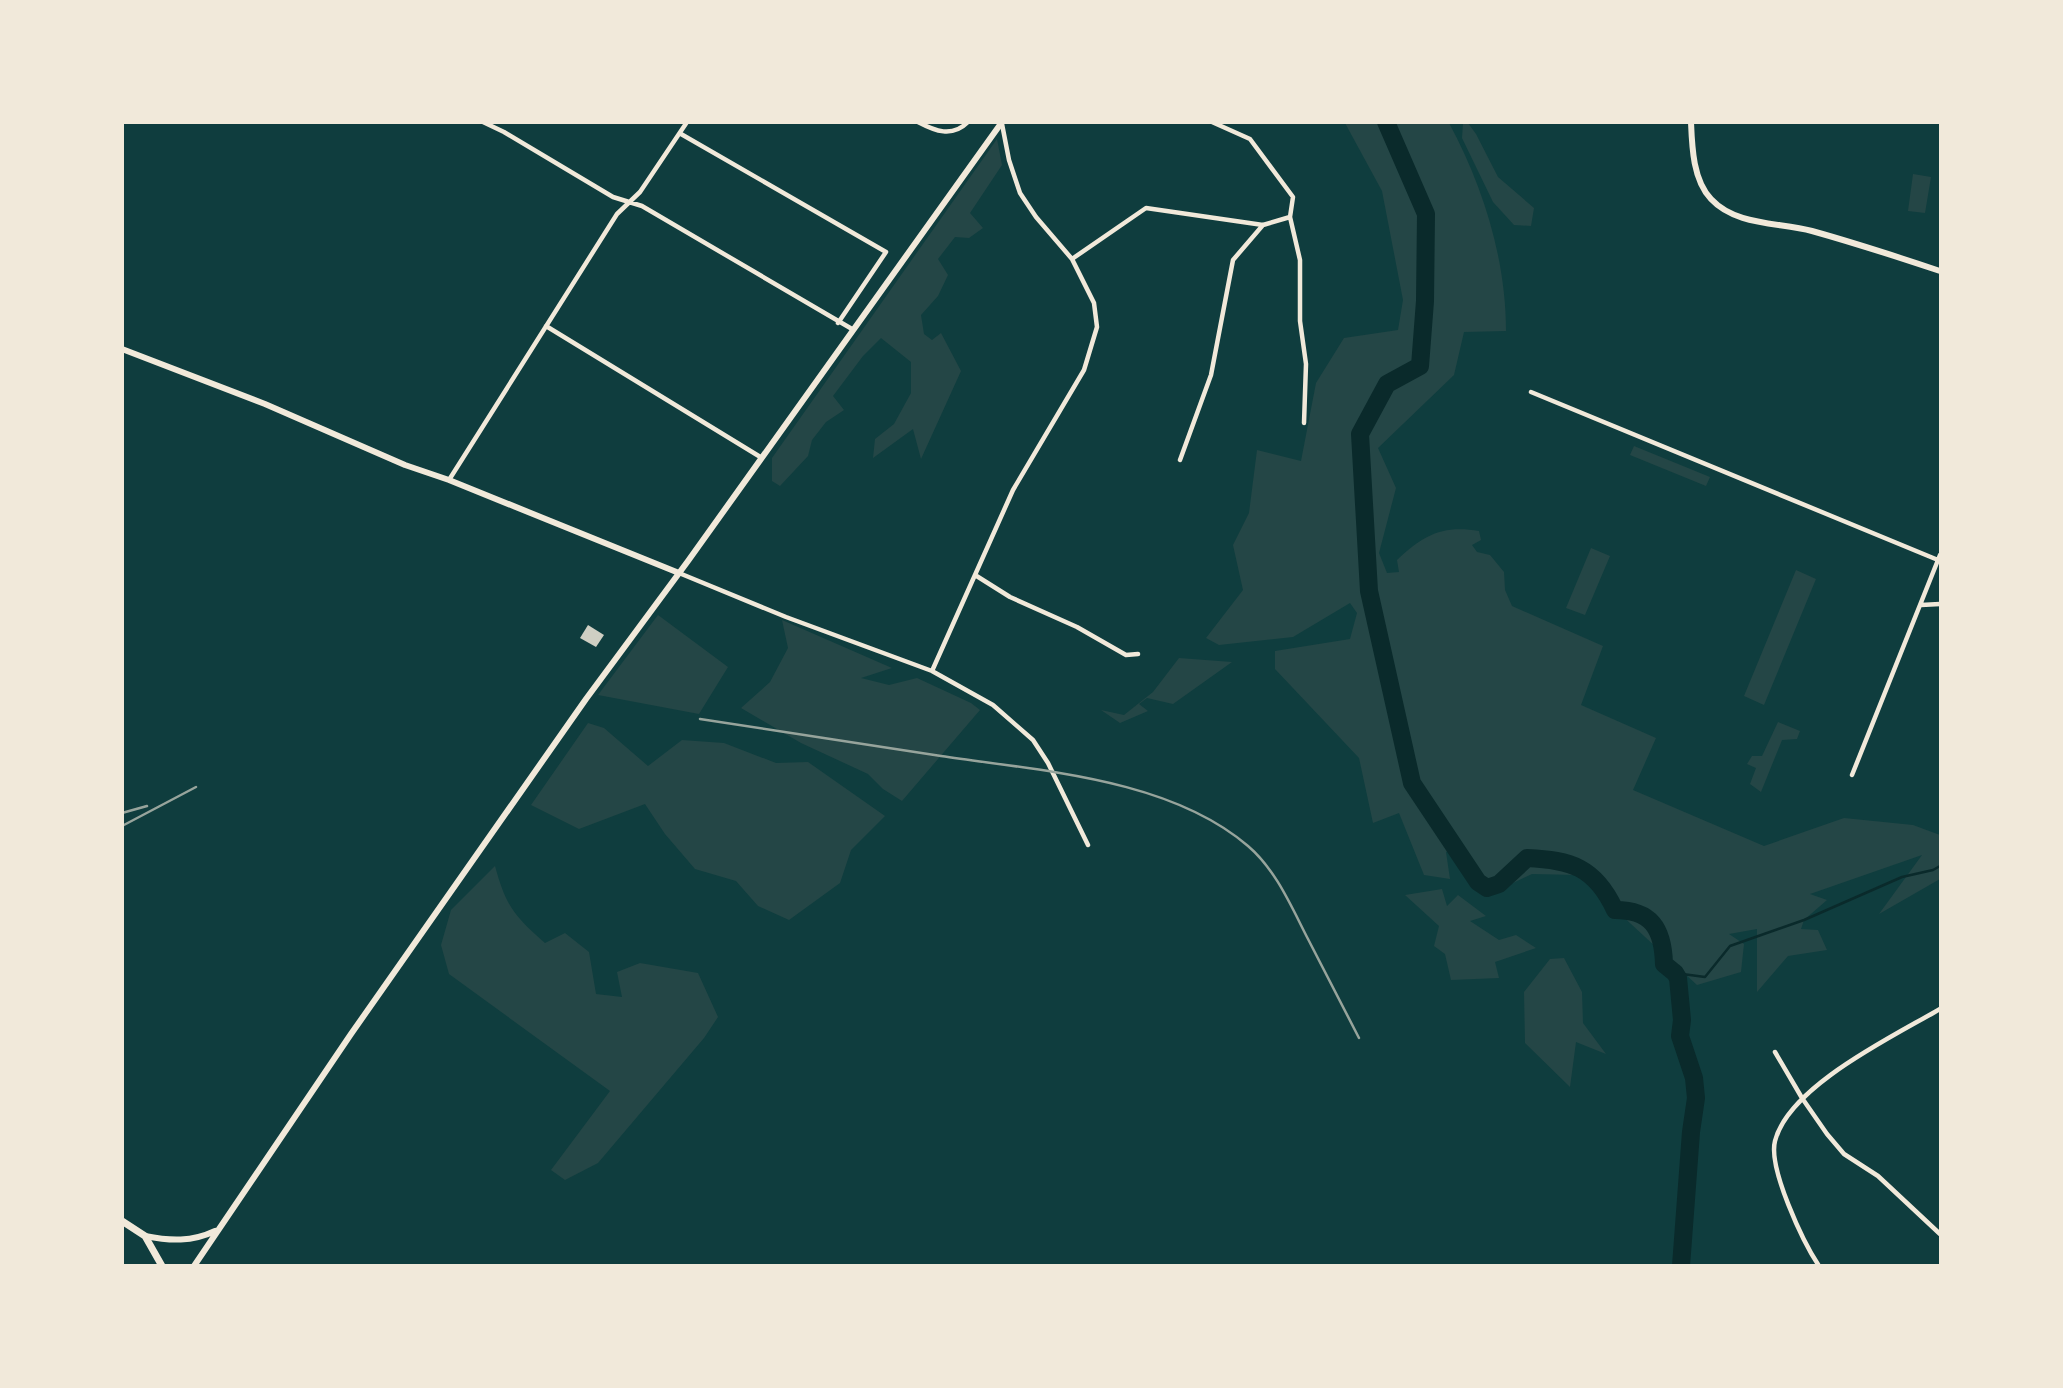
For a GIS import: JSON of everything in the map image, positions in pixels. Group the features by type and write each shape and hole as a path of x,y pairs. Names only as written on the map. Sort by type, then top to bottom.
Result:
{"main road":[{"path":"1692,122 1694,158 1699,178 1709,197 1723,210 1741,218 1821,233 1941,271"},
{"path":"194,1265 489,835 1001,123"},
{"path":"122,349 265,404 405,465 449,480 679,573"},
{"path":"122,1222 145,1236 183,1240 217,1231"},
{"path":"145,1236 162,1265"}],"street":[{"path":"484,122 504,131 613,197 642,206 852,329"},
{"path":"449,480 617,214 640,192 687,122"},
{"path":"918,122 938,132 962,128 968,122"},
{"path":"1212,122 1250,139 1293,197 1290,218 1300,260 1300,321 1306,364 1304,423"},
{"path":"932,671 1013,490 1079,380 1092,349 1097,327 1094,303 1072,260 1020,193 1001,123"},
{"path":"681,134 886,252 838,323"},
{"path":"1072,260 1146,208 1263,225 1290,218"},
{"path":"1181,460 1210,375 1233,260 1263,225"},
{"path":"546,326 762,458"},
{"path":"1531,392 1940,557 1852,775"},
{"path":"679,573 786,617 932,671 993,705 1033,740 1048,763 1088,845"},
{"path":"975,575 1010,597 1077,627 1126,654 1138,653"},
{"path":"1921,604 1941,604"},
{"path":"1819,1265 1783,1193 1773,1159 1775,1140 1802,1098 1848,1062 1941,1009"},
{"path":"1775,1052 1802,1098 1844,1154 1878,1176 1941,1234"}],"shaded area":[{"path":"1345,123 1449,123 1482,198 1497,250 1505,304 1506,331 1464,332 1454,375 1378,448 1396,488 1379,553 1387,573 1399,572 1397,560 1425,538 1454,529 1479,531 1481,540 1472,545 1477,552 1490,555 1504,572 1505,590 1512,606 1603,646 1581,705 1656,738 1633,790 1764,846 1844,818 1913,825 1940,835 1940,879 1879,914 1922,855 1810,894 1827,900 1804,920 1801,929 1818,930 1827,950 1788,956 1757,992 1757,929 1729,934 1744,944 1741,972 1697,985 1578,875 1532,874 1492,893 1455,847 1446,852 1450,879 1424,875 1399,813 1373,823 1359,758 1275,669 1275,651 1350,639 1357,613 1350,603 1293,637 1219,645 1206,638 1243,590 1233,545 1249,513 1257,450 1301,461 1316,383 1344,338 1398,330 1403,300 1382,191"},
{"path":"1463,123 1468,123 1476,134 1498,177 1534,208 1531,226 1514,225 1493,202 1462,138"},
{"path":"997,139 1002,165 970,213 983,228 969,238 955,237 938,259 948,275 938,296 921,315 924,334 932,340 941,333 961,371 921,459 913,429 873,458 875,439 894,424 911,393 911,362 881,338 863,356 833,396 844,410 826,422 812,440 808,456 780,486 772,481 772,458"},
{"path":"1913,174 1931,177 1925,213 1908,211"},
{"path":"1634,446 1710,477 1706,486 1630,455"},
{"path":"1591,548 1610,556 1585,615 1566,608"},
{"path":"1796,570 1816,579 1764,705 1744,696"},
{"path":"658,615 728,667 699,714 598,695"},
{"path":"782,620 892,668 861,678 889,685 917,678 971,703 980,710 902,801 883,789 868,774 801,743 741,708 770,682 788,648"},
{"path":"1179,658 1232,662 1173,704 1147,698 1139,704 1148,711 1120,723 1101,710 1124,715 1153,692"},
{"path":"1778,722 1800,731 1797,739 1782,740 1761,792 1750,784 1756,768 1747,764 1752,756 1762,756"},
{"path":"588,723 604,728 648,766 682,740 724,743 776,763 808,762 885,816 851,850 840,883 789,920 758,906 736,881 695,869 665,834 645,804 579,829 531,805"},
{"path":"495,866 507,901 534,934 545,943 565,933 589,952 596,994 622,997 617,972 640,963 698,973 718,1017 704,1038 598,1163 565,1180 551,1170 610,1091 449,974 441,945 451,910"},
{"path":"1442,889 1447,906 1458,895 1486,916 1470,921 1499,940 1516,935 1536,948 1495,962 1499,978 1451,980 1445,954 1434,946 1439,926 1405,895"},
{"path":"1564,958 1582,992 1583,1023 1606,1054 1576,1042 1570,1087 1525,1043 1524,992 1550,959"}],"building":[{"path":"588,625 604,635 596,647 580,638"}],"waterway":[{"path":"1386,122 1426,214 1425,301 1420,366 1387,384 1360,434 1369,591 1412,783 1478,882 1487,888 1499,884 1527,858 1569,864 1590,875 1615,910 1638,913 1658,931 1664,964 1678,978 1682,1020 1680,1036 1694,1078 1696,1098 1681,1266"},
{"path":"1675,973 1705,977 1730,946 1804,920 1902,877 1940,866"}],"railway":[{"path":"700,719 1061,773 1102,781 1181,805 1216,823 1248,846 1267,866 1289,901 1359,1038"},
{"path":"122,826 196,787"},
{"path":"122,813 147,806"}]}
